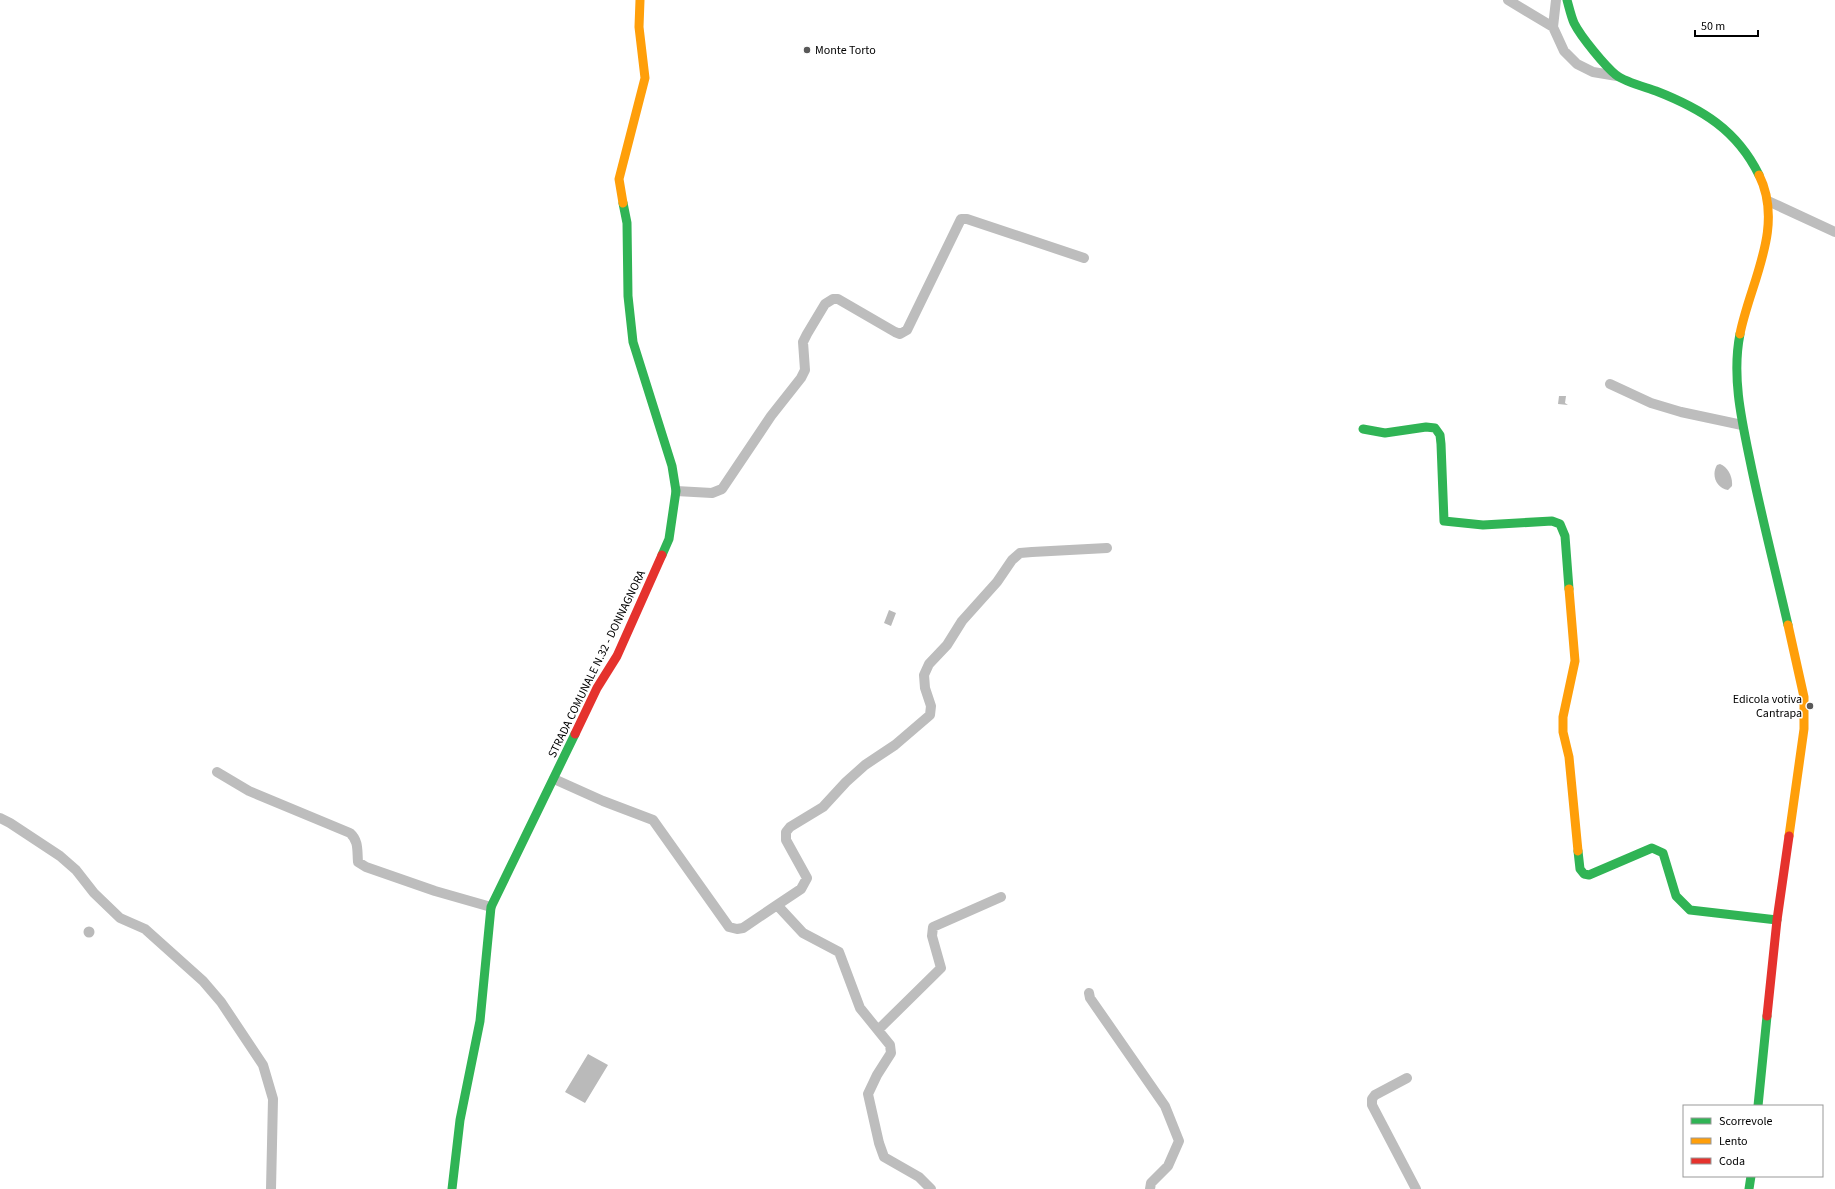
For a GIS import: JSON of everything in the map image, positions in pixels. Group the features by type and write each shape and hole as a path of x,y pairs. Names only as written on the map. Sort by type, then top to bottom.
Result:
{"street":[{"name":"STRADA COMUNALE N.32 - DONNAGNORA","path":"452,1189 460,1120 480,1021 490,907 554,779 597,688 620,649 666,546 673,518 676,491 672,466 633,342 628,296 627,223 619,179 645,78 639,27 640,0"},
{"path":"1508,0 1553,27 1564,51 1577,64 1593,72 1617,76 1682,101 1707,115 1728,131 1751,158 1762,180 1768,201 1769,226 1765,247 1742,322 1737,347 1736,380 1742,424 1764,525 1798,664 1804,697 1804,729 1777,920 1758,1105"},
{"path":"1553,27 1556,0"},
{"path":"1567,0 1574,24 1593,49 1617,76"},
{"path":"1768,201 1835,232"},
{"path":"676,491 712,494 722,489 771,416 801,378 805,370 804,342 825,304 833,299 838,300 895,332 900,334 907,330 961,219 967,219 1084,258"},
{"path":"1610,384 1651,403 1681,412 1742,424"},
{"path":"1362,429 1385,433 1435,428 1441,439 1444,521 1483,525 1552,521 1560,524 1565,536 1576,661 1563,717 1563,732 1569,757 1580,869 1584,874 1590,875 1652,848 1657,849 1663,853 1676,896 1690,910 1777,920"},
{"path":"554,779 603,801 653,820 729,927 737,929 743,928 800,889 807,878 786,840 786,832 790,827 823,807 846,782 865,765 894,745 930,715 930,706 925,688 924,675 929,664 934,656 947,645 962,621 997,582 1012,560 1020,553 1107,548"},
{"path":"217,772 248,791 350,833 355,837 357,843 358,862 366,868 490,907"},
{"path":"0,818 10,822 60,856 76,870 94,893 120,918 145,929 203,981 221,1002 263,1065 273,1099 271,1189"},
{"path":"878,1030 941,968 932,936 933,927 1002,897"},
{"path":"777,905 803,933 839,952 860,1008 890,1045 891,1053 877,1075 868,1094 879,1144 884,1157 919,1177 931,1189"},
{"path":"1089,993 1090,998 1165,1106 1179,1141 1168,1166 1151,1183 1150,1189"},
{"path":"1407,1078 1375,1095 1372,1099 1372,1105 1416,1189"},
{"path":"1749,1189 1751,1177"}],"shaded area":[{"path":"1559,396 1566,396 1565,403 1568,405 1558,404"},
{"path":"1720,464 1728,470 1731,476 1732,486 1728,490 1720,487 1715,477 1715,469 1717,465"},
{"path":"889,610 896,613 891,626 884,623"},
{"path":"89,926 93,928 95,932 93,936 89,938 85,936 83,932 85,928"},
{"path":"588,1054 608,1065 585,1103 565,1092"}],"traffic: fast":[{"path":"1567,0 1577,29 1611,71 1624,80 1656,91 1688,105 1716,123 1729,133 1740,145 1759,175"},
{"path":"623,203 627,223 628,296 633,342 672,466 676,491 669,539 662,555"},
{"path":"1740,334 1737,368 1739,402 1756,489 1788,625"},
{"path":"1363,429 1385,433 1426,427 1435,428 1440,435 1441,444 1444,521 1483,525 1552,521 1560,524 1565,536 1569,589"},
{"path":"452,1189 460,1120 480,1021 491,907 575,734"},
{"path":"1578,851 1580,869 1584,874 1589,875 1652,848 1663,853 1676,896 1690,910 1777,920"},
{"path":"1758,1105 1767,1016"},
{"path":"1749,1189 1751,1177"}],"traffic: slow":[{"path":"623,203 619,179 645,78 639,27 640,0"},
{"path":"1740,334 1763,255 1767,235 1768,215 1766,195 1759,175"},
{"path":"1569,589 1575,661 1563,717 1563,732 1569,757 1578,851"},
{"path":"1788,625 1804,697 1804,729 1789,836"}],"traffic: jam":[{"path":"575,734 597,688 617,656 662,555"},
{"path":"1767,1016 1777,920 1789,836"}],"place":[{"name":"Monte Torto","path":"807,50"},
{"name":"Edicola votiva Cantrapa","path":"1810,706"}]}
